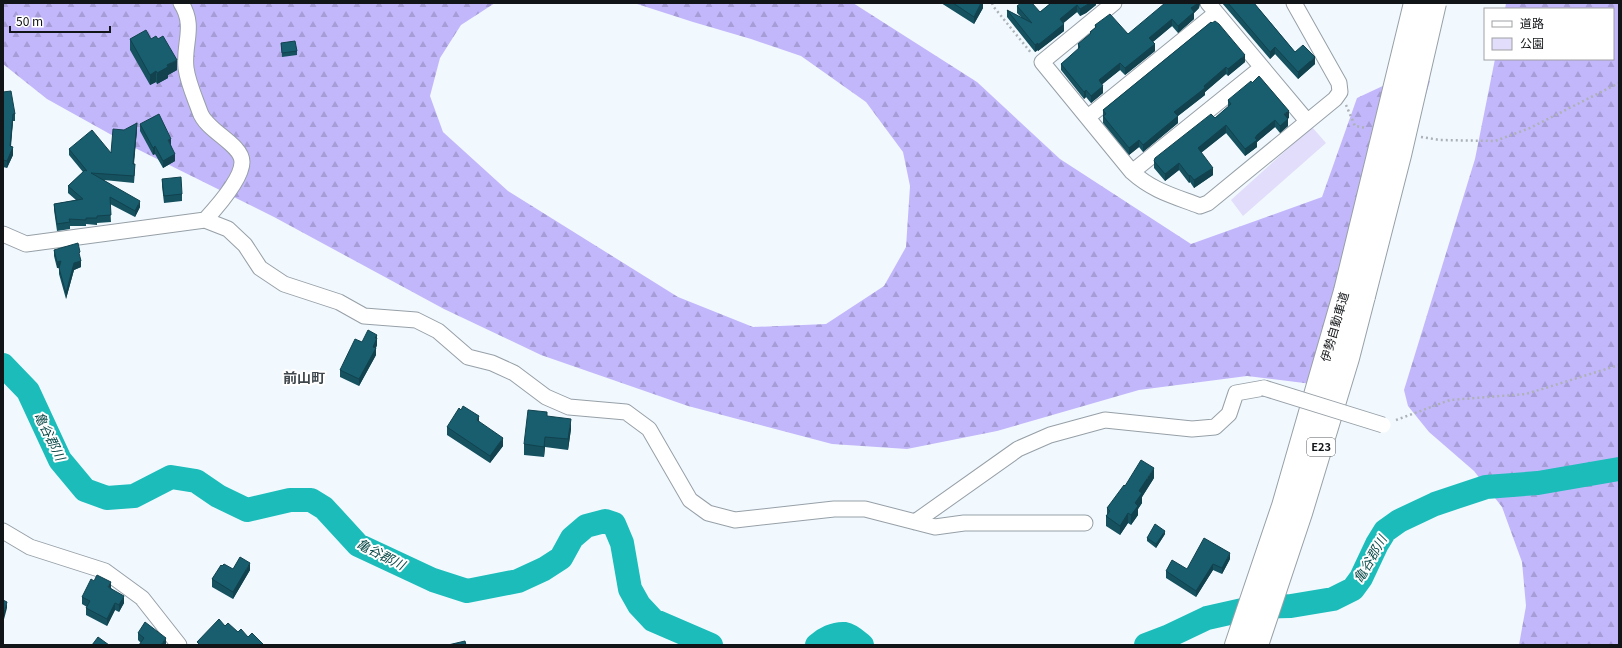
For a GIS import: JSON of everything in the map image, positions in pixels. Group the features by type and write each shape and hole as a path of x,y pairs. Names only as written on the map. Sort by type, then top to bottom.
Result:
{"highway":[{"name":"伊勢自動車道","path":"1355,293 1415,3"},
{"name":"伊勢自動車道","path":"1257,645 1263,595 1283,506 1400,155 1435,3"},
{"name":"伊勢自動車道","path":"1236,645 1263,595"}],"street":[{"path":"181,3 186,11 189,24 186,68 202,117 210,127 238,151 242,161 240,171 224,199 205,220"},
{"path":"1114,3 1042,62 1132,172 1144,183 1200,206 1208,203 1335,99 1340,92 1339,82 1294,3"},
{"path":"1088,117 1212,8 1307,121"},
{"path":"1132,172 1261,68"},
{"path":"3,234 26,244 205,220 228,229 245,245 260,268 284,284 339,302 364,316 416,320 438,331 468,357 492,363 514,373 546,397 569,407 626,412 649,429 690,500 708,513 735,520 834,509 865,509 935,527 964,523 1085,523"},
{"path":"915,522 1018,450 1050,435 1105,420 1192,430 1216,426 1229,414 1236,393 1264,388 1382,425"},
{"path":"3,531 30,547 105,571 142,598 179,645"}],"path":[{"path":"992,3 1036,59 1042,62"},
{"path":"1417,136 1440,140 1495,141 1530,128 1614,84 1619,83"},
{"path":"1340,92 1355,126 1370,129"},
{"path":"1382,425 1450,400 1526,394 1619,365"}],"green space":[{"path":"3,3 495,3 461,25 440,58 430,96 443,132 508,191 678,297 753,327 826,324 884,286 906,247 910,186 903,152 866,102 801,56 634,3 853,3 977,82 1060,159 1191,244 1322,197 1357,98 1417,70 1430,81 1365,295 1312,384 1247,376 1139,390 997,431 907,449 832,444 688,406 541,355 444,309 274,217 135,148 47,99 3,64"},
{"path":"1506,3 1619,3 1619,645 1519,645 1526,606 1522,562 1502,507 1474,471 1429,432 1408,406 1404,390 1475,159 1495,60 1614,60 1614,8 1505,8"},
{"path":"1312,127 1326,143 1243,216 1231,200"}],"building":[{"path":"953,3 981,3 974,17"},
{"path":"1021,3 1032,3 1040,12 1051,3 1090,3 1080,9 1077,5 1060,19 1064,24 1038,45 1038,43 1035,45 1007,10 1032,23 1017,6"},
{"path":"1165,3 1197,3 1191,8 1194,12 1178,26 1172,19 1149,38 1155,44 1125,68 1120,63 1099,80 1103,86 1091,96 1086,90 1084,92 1061,64 1080,47 1078,44 1091,33 1090,32 1096,27 1095,25 1110,14 1128,34"},
{"path":"1228,3 1254,3 1295,52 1303,45 1315,57 1298,72 1275,47 1270,52"},
{"path":"1215,21 1245,55 1228,69 1226,67 1204,86 1205,88 1174,112 1178,116 1143,145 1139,140 1129,148 1103,116 1106,114 1103,110 1211,22 1212,23"},
{"path":"146,30 151,39 156,36 158,39 163,36 177,60 167,65 168,67 157,73 156,71 150,75 130,39"},
{"path":"295,41 297,51 282,53 281,43"},
{"path":"1259,76 1289,111 1284,114 1288,119 1280,126 1275,120 1257,135 1255,138 1257,140 1245,149 1226,125 1198,148 1213,168 1194,180 1179,163 1165,174 1154,161 1155,158 1211,114 1215,118 1231,104 1228,100 1251,81 1252,83"},
{"path":"11,91 15,114 13,114 10,146 13,147 7,161 3,160 3,92"},
{"path":"159,114 171,139 168,140 175,154 163,161 155,146 153,148 140,124"},
{"path":"137,123 133,164 135,164 134,176 91,173 140,201 135,211 110,197 111,215 97,216 97,218 86,218 86,220 69,219 70,222 57,224 54,204 83,199 68,186 85,170 87,171 69,149 92,130 111,153 113,129 124,130"},
{"path":"181,177 182,194 164,196 162,179"},
{"path":"78,243 81,261 74,263 66,293 59,268 61,261 57,262 54,250"},
{"path":"368,330 377,335 373,347 376,348 359,379 340,370 355,339 362,342"},
{"path":"463,406 479,416 477,420 503,438 490,456 447,427 459,408 461,410"},
{"path":"528,410 547,412 547,416 571,419 568,439 545,437 544,447 524,444"},
{"path":"1141,460 1154,468 1139,491 1142,493 1135,503 1138,506 1131,515 1128,513 1120,526 1106,516 1110,511 1107,508 1124,485 1125,486"},
{"path":"1155,524 1165,531 1156,544 1147,538"},
{"path":"1204,538 1230,553 1222,568 1213,564 1196,591 1166,571 1172,560 1187,569"},
{"path":"240,557 250,563 233,592 212,579 221,565 222,566 224,564 233,569"},
{"path":"97,575 111,582 108,587 124,596 119,605 115,603 107,619 86,608 90,601 82,597 91,579 94,581"},
{"path":"3,600 7,602 3,616"},
{"path":"219,619 225,626 228,623 238,632 241,629 248,637 252,633 264,645 200,645 197,642"},
{"path":"145,622 166,638 161,645 139,645 144,638 138,633"},
{"path":"98,637 109,645 92,645"},
{"path":"465,641 466,645 448,645"}],"waterway":[{"name":"亀谷郡川","path":"3,365 28,391 60,460 85,490 107,498 134,496 171,477 196,481 218,496 247,510 290,500 311,500 324,508 358,545 433,580 467,591 518,581 544,569 561,558 572,538 586,526 605,521 614,524 622,543 630,589 639,605 653,620 711,645"},
{"name":"亀谷郡川","path":"1146,645 1207,618 1256,607 1291,606 1333,599 1353,589 1361,578 1377,544 1385,531 1399,521 1435,504 1486,487 1538,483 1619,469"},
{"name":"亀谷郡川","path":"817,645 837,634 845,634 854,638 862,645"}],"district":[{"name":"前山町","path":"304,378"}]}
